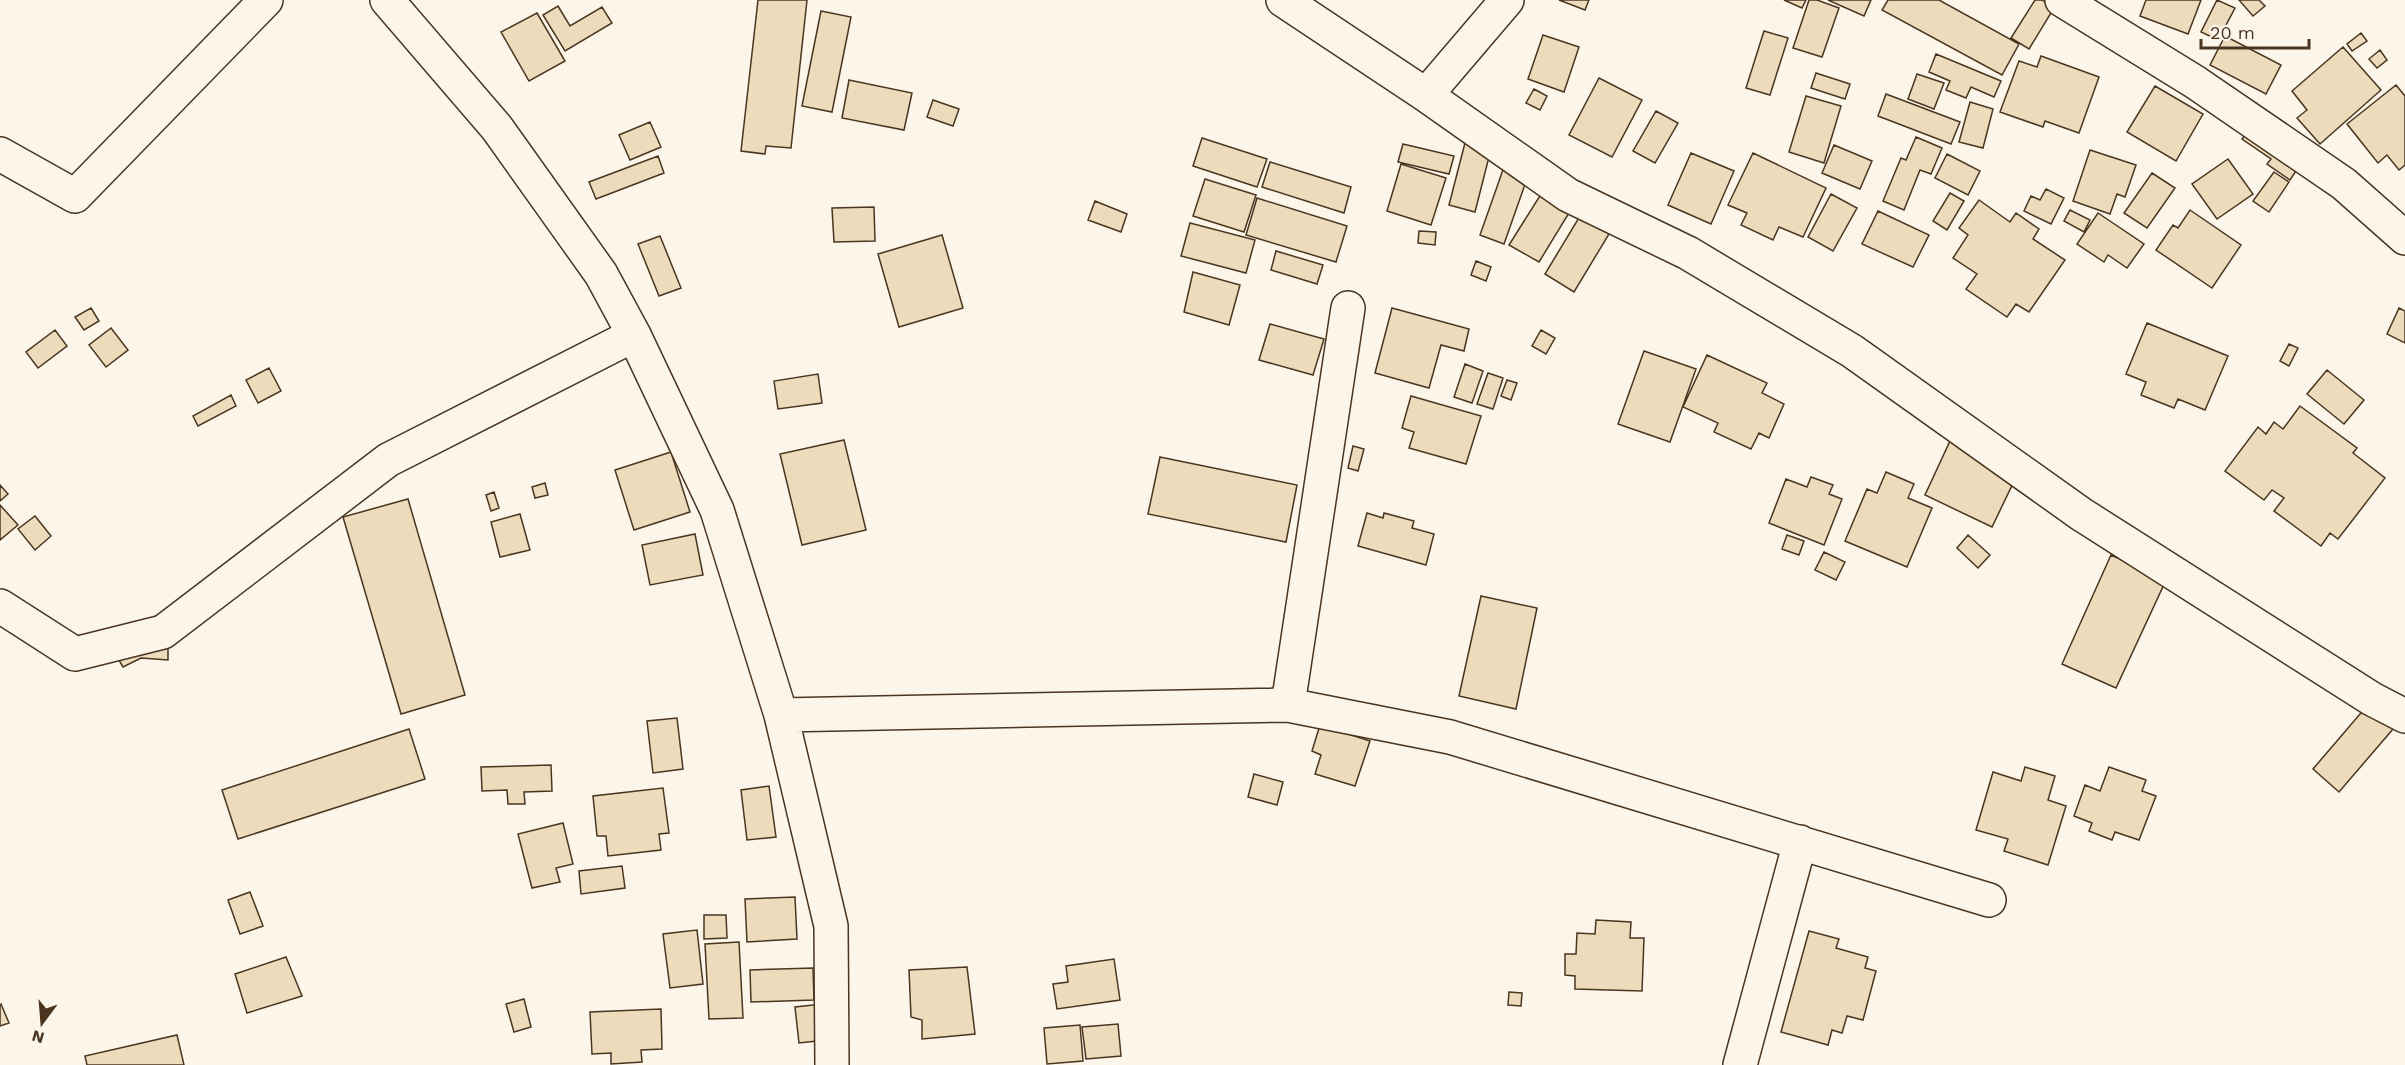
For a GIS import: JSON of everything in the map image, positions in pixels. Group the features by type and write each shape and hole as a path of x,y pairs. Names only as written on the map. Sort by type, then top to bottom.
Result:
{"street":[{"path":"0,154 75,196 266,0"},
{"path":"387,0 497,128 602,274 634,335 717,510 781,715 831,926 832,1065"},
{"path":"1282,0 1426,95 1568,195 1688,253 1852,351 2081,514 2372,699 2405,716"},
{"path":"1426,95 1507,0"},
{"path":"2062,0 2195,82 2344,184 2405,238"},
{"path":"1288,705 1348,308"},
{"path":"0,606 75,654 163,632 388,460 634,335"},
{"path":"781,715 1288,705 1450,737 1989,900"},
{"path":"1740,1065 1800,842"}],"building":[{"path":"758,0 807,0 791,148 766,146 765,154 741,151"},
{"path":"1559,0 1589,0 1585,10"},
{"path":"1784,0 1806,0 1802,8"},
{"path":"1809,0 1817,0 1839,8 1822,57 1793,48"},
{"path":"1828,0 1871,0 1864,16"},
{"path":"1888,0 1939,0 2019,44 2002,75 1882,10"},
{"path":"2035,0 2042,0 2054,8 2029,49 2011,38"},
{"path":"2146,0 2201,0 2188,34 2140,16"},
{"path":"2217,0 2235,8 2218,40 2201,32"},
{"path":"2239,0 2259,0 2265,6 2253,16"},
{"path":"558,6 570,26 602,7 612,23 565,51 543,15"},
{"path":"821,11 851,17 832,112 802,106"},
{"path":"537,13 565,61 529,81 501,32"},
{"path":"1764,31 1788,38 1770,95 1746,88"},
{"path":"2361,33 2367,41 2352,51 2347,44"},
{"path":"1543,35 1579,47 1564,92 1528,79"},
{"path":"2225,36 2281,65 2266,94 2210,65"},
{"path":"2343,47 2381,90 2320,144 2297,118 2307,110 2292,91"},
{"path":"2380,50 2387,60 2377,68 2369,59"},
{"path":"1936,54 2001,81 1994,97 1971,87 1966,98 1946,90 1950,81 1929,72"},
{"path":"2041,56 2099,77 2079,133 2045,121 2043,127 2000,112 2019,61 2037,67"},
{"path":"1816,73 1850,84 1845,99 1811,88"},
{"path":"1917,74 1944,83 1934,109 1908,99"},
{"path":"1599,78 1642,100 1612,157 1569,135"},
{"path":"849,80 912,93 904,130 842,118"},
{"path":"2396,85 2405,96 2405,165 2399,170 2387,155 2378,163 2347,124"},
{"path":"2155,86 2203,114 2176,161 2127,132"},
{"path":"1534,89 1547,96 1540,110 1526,103"},
{"path":"1886,94 1960,122 1951,144 1878,116"},
{"path":"1806,96 1841,106 1824,163 1789,152"},
{"path":"933,100 959,109 953,126 927,117"},
{"path":"1970,102 1993,109 1983,148 1959,142"},
{"path":"1656,111 1678,123 1655,163 1633,151"},
{"path":"650,122 661,147 630,160 619,135"},
{"path":"2249,129 2300,165 2290,180 2267,164 2271,159 2242,139"},
{"path":"1916,137 1942,148 1931,174 1920,170 1904,210 1883,201 1901,158 1906,160"},
{"path":"1202,138 1267,159 1257,187 1193,166"},
{"path":"1465,143 1491,149 1475,212 1449,205"},
{"path":"1403,144 1454,156 1449,174 1398,162"},
{"path":"1834,145 1872,161 1860,189 1822,173"},
{"path":"2090,150 2136,165 2125,197 2117,194 2110,214 2073,201"},
{"path":"1691,153 1734,171 1711,224 1668,205"},
{"path":"1753,153 1826,188 1803,237 1779,227 1773,240 1741,225 1747,213 1728,205"},
{"path":"1947,154 1980,171 1968,195 1935,178"},
{"path":"658,156 664,173 596,199 589,182"},
{"path":"2228,159 2253,194 2217,219 2192,184"},
{"path":"1270,162 1351,187 1344,213 1262,187"},
{"path":"1401,164 1446,178 1431,225 1387,211"},
{"path":"1505,164 1529,173 1504,244 1480,235"},
{"path":"2274,172 2289,182 2269,212 2253,201"},
{"path":"2152,173 2175,188 2147,228 2124,213"},
{"path":"1205,179 1256,195 1244,232 1193,216"},
{"path":"2046,189 2064,198 2051,224 2024,211 2031,196 2040,200"},
{"path":"1543,191 1572,208 1539,262 1509,245"},
{"path":"1950,193 1964,201 1947,230 1933,221"},
{"path":"1831,194 1857,208 1833,251 1808,237"},
{"path":"1257,198 1347,226 1336,262 1246,235"},
{"path":"1979,200 2010,222 2016,213 2039,229 2033,239 2065,260 2029,312 2016,304 2007,317 1966,289 1977,274 1953,258 1968,235 1959,228"},
{"path":"1095,201 1127,214 1121,232 1088,220"},
{"path":"874,207 875,241 834,242 832,208"},
{"path":"2070,210 2090,220 2084,232 2064,221"},
{"path":"2190,210 2241,245 2212,288 2156,250 2173,225 2178,228"},
{"path":"1583,211 1612,229 1574,292 1545,274"},
{"path":"1878,211 1929,235 1913,267 1862,244"},
{"path":"2098,213 2144,244 2127,268 2108,255 2104,262 2077,244"},
{"path":"1190,223 1255,240 1246,273 1181,256"},
{"path":"1419,231 1436,232 1435,245 1418,243"},
{"path":"942,235 963,308 899,327 878,254"},
{"path":"660,236 681,288 659,296 638,244"},
{"path":"1276,251 1323,265 1317,284 1271,270"},
{"path":"1476,261 1491,267 1486,281 1471,275"},
{"path":"1193,272 1240,285 1229,325 1184,312"},
{"path":"91,308 99,321 84,330 75,317"},
{"path":"1392,308 1469,329 1464,351 1441,345 1429,388 1375,373"},
{"path":"2399,308 2405,311 2405,343 2387,334"},
{"path":"2147,323 2228,356 2205,410 2178,399 2174,408 2141,395 2146,382 2126,374"},
{"path":"1270,324 1324,339 1313,375 1259,360"},
{"path":"111,328 128,350 106,367 89,345"},
{"path":"55,330 67,346 38,368 26,352"},
{"path":"1541,330 1555,338 1546,354 1532,346"},
{"path":"2289,344 2298,348 2289,366 2280,361"},
{"path":"1644,351 1696,369 1670,442 1618,424"},
{"path":"1707,355 1767,383 1762,393 1784,404 1769,438 1759,433 1751,449 1714,432 1718,423 1683,407"},
{"path":"1465,364 1483,371 1472,403 1454,397"},
{"path":"269,368 281,391 258,403 246,380"},
{"path":"2327,370 2364,400 2344,424 2307,394"},
{"path":"1488,373 1503,378 1493,409 1477,404"},
{"path":"818,374 822,403 778,409 774,381"},
{"path":"1507,380 1517,383 1511,400 1501,396"},
{"path":"231,395 236,406 198,426 193,416"},
{"path":"1411,396 1481,416 1466,464 1409,448 1414,432 1402,428"},
{"path":"2300,406 2357,448 2353,453 2385,478 2338,539 2330,533 2321,546 2274,511 2284,498 2272,490 2264,500 2225,471 2258,427 2266,434 2274,422 2283,429"},
{"path":"844,440 866,530 802,545 780,454"},
{"path":"1950,441 2018,473 1992,527 1925,495"},
{"path":"1353,446 1364,449 1358,471 1348,468"},
{"path":"671,452 690,512 634,530 615,470"},
{"path":"1160,457 1297,485 1286,542 1148,514"},
{"path":"1886,472 1914,484 1908,498 1932,508 1907,567 1845,541 1867,489 1877,493"},
{"path":"1811,477 1833,485 1829,494 1842,499 1824,545 1769,523 1786,479 1807,487"},
{"path":"545,483 548,495 535,498 532,487"},
{"path":"0,485 8,494 0,501"},
{"path":"494,492 499,508 491,511 486,495"},
{"path":"408,499 465,695 401,714 343,517"},
{"path":"0,505 18,525 0,540"},
{"path":"1367,513 1383,518 1384,513 1414,521 1412,528 1434,534 1426,565 1358,546"},
{"path":"520,514 530,550 500,557 491,522"},
{"path":"35,516 51,536 35,550 18,529"},
{"path":"695,534 703,575 650,585 642,545"},
{"path":"1787,535 1804,541 1799,555 1782,549"},
{"path":"1968,535 1990,555 1978,568 1957,548"},
{"path":"1824,552 1845,562 1836,580 1815,570"},
{"path":"2111,555 2166,580 2116,688 2062,664"},
{"path":"1481,596 1537,608 1516,709 1459,696"},
{"path":"168,646 168,660 141,658 123,667 116,655"},
{"path":"2366,707 2393,729 2339,792 2313,769"},
{"path":"677,718 683,769 653,773 647,721"},
{"path":"1320,725 1370,741 1355,786 1315,774 1321,755 1312,751"},
{"path":"409,729 425,779 238,839 222,790"},
{"path":"551,765 552,791 524,792 525,804 508,804 507,790 482,791 481,767"},
{"path":"2025,767 2055,776 2048,800 2066,806 2048,865 2004,851 2008,839 1976,830 1993,772 2021,781"},
{"path":"2109,767 2146,780 2142,791 2156,796 2139,840 2115,832 2112,840 2089,831 2092,823 2074,816 2085,785 2100,791"},
{"path":"1254,774 1283,782 1277,805 1248,797"},
{"path":"769,786 776,837 747,840 741,790"},
{"path":"663,788 669,833 659,834 661,850 608,856 606,836 597,836 593,796"},
{"path":"563,823 573,864 556,868 560,882 532,888 518,834"},
{"path":"622,866 625,888 581,894 579,871"},
{"path":"250,892 263,926 240,934 228,900"},
{"path":"795,897 797,939 747,942 745,899"},
{"path":"704,915 726,915 727,938 704,939"},
{"path":"1596,920 1631,922 1630,938 1644,938 1642,991 1575,989 1575,976 1565,975 1565,954 1576,954 1577,933 1595,934"},
{"path":"697,930 703,984 670,988 663,934"},
{"path":"1809,931 1839,939 1836,948 1868,957 1865,968 1876,971 1863,1020 1847,1016 1842,1033 1832,1030 1828,1045 1781,1032"},
{"path":"739,942 743,1018 709,1019 705,944"},
{"path":"286,957 302,996 247,1013 235,974"},
{"path":"1114,959 1120,1000 1057,1009 1053,984 1068,982 1066,966"},
{"path":"967,967 975,1034 922,1039 922,1020 911,1017 909,970"},
{"path":"813,968 814,1000 751,1002 750,970"},
{"path":"1509,992 1522,993 1521,1006 1508,1005"},
{"path":"524,999 531,1027 514,1032 506,1004"},
{"path":"822,1004 826,1040 799,1043 795,1007"},
{"path":"0,1005 9,1023 0,1026"},
{"path":"661,1009 662,1049 641,1050 642,1062 611,1064 611,1053 592,1054 590,1012"},
{"path":"1118,1024 1121,1056 1086,1059 1082,1027"},
{"path":"1080,1025 1083,1061 1047,1064 1044,1028"},
{"path":"177,1035 184,1065 87,1065 85,1056"}]}
